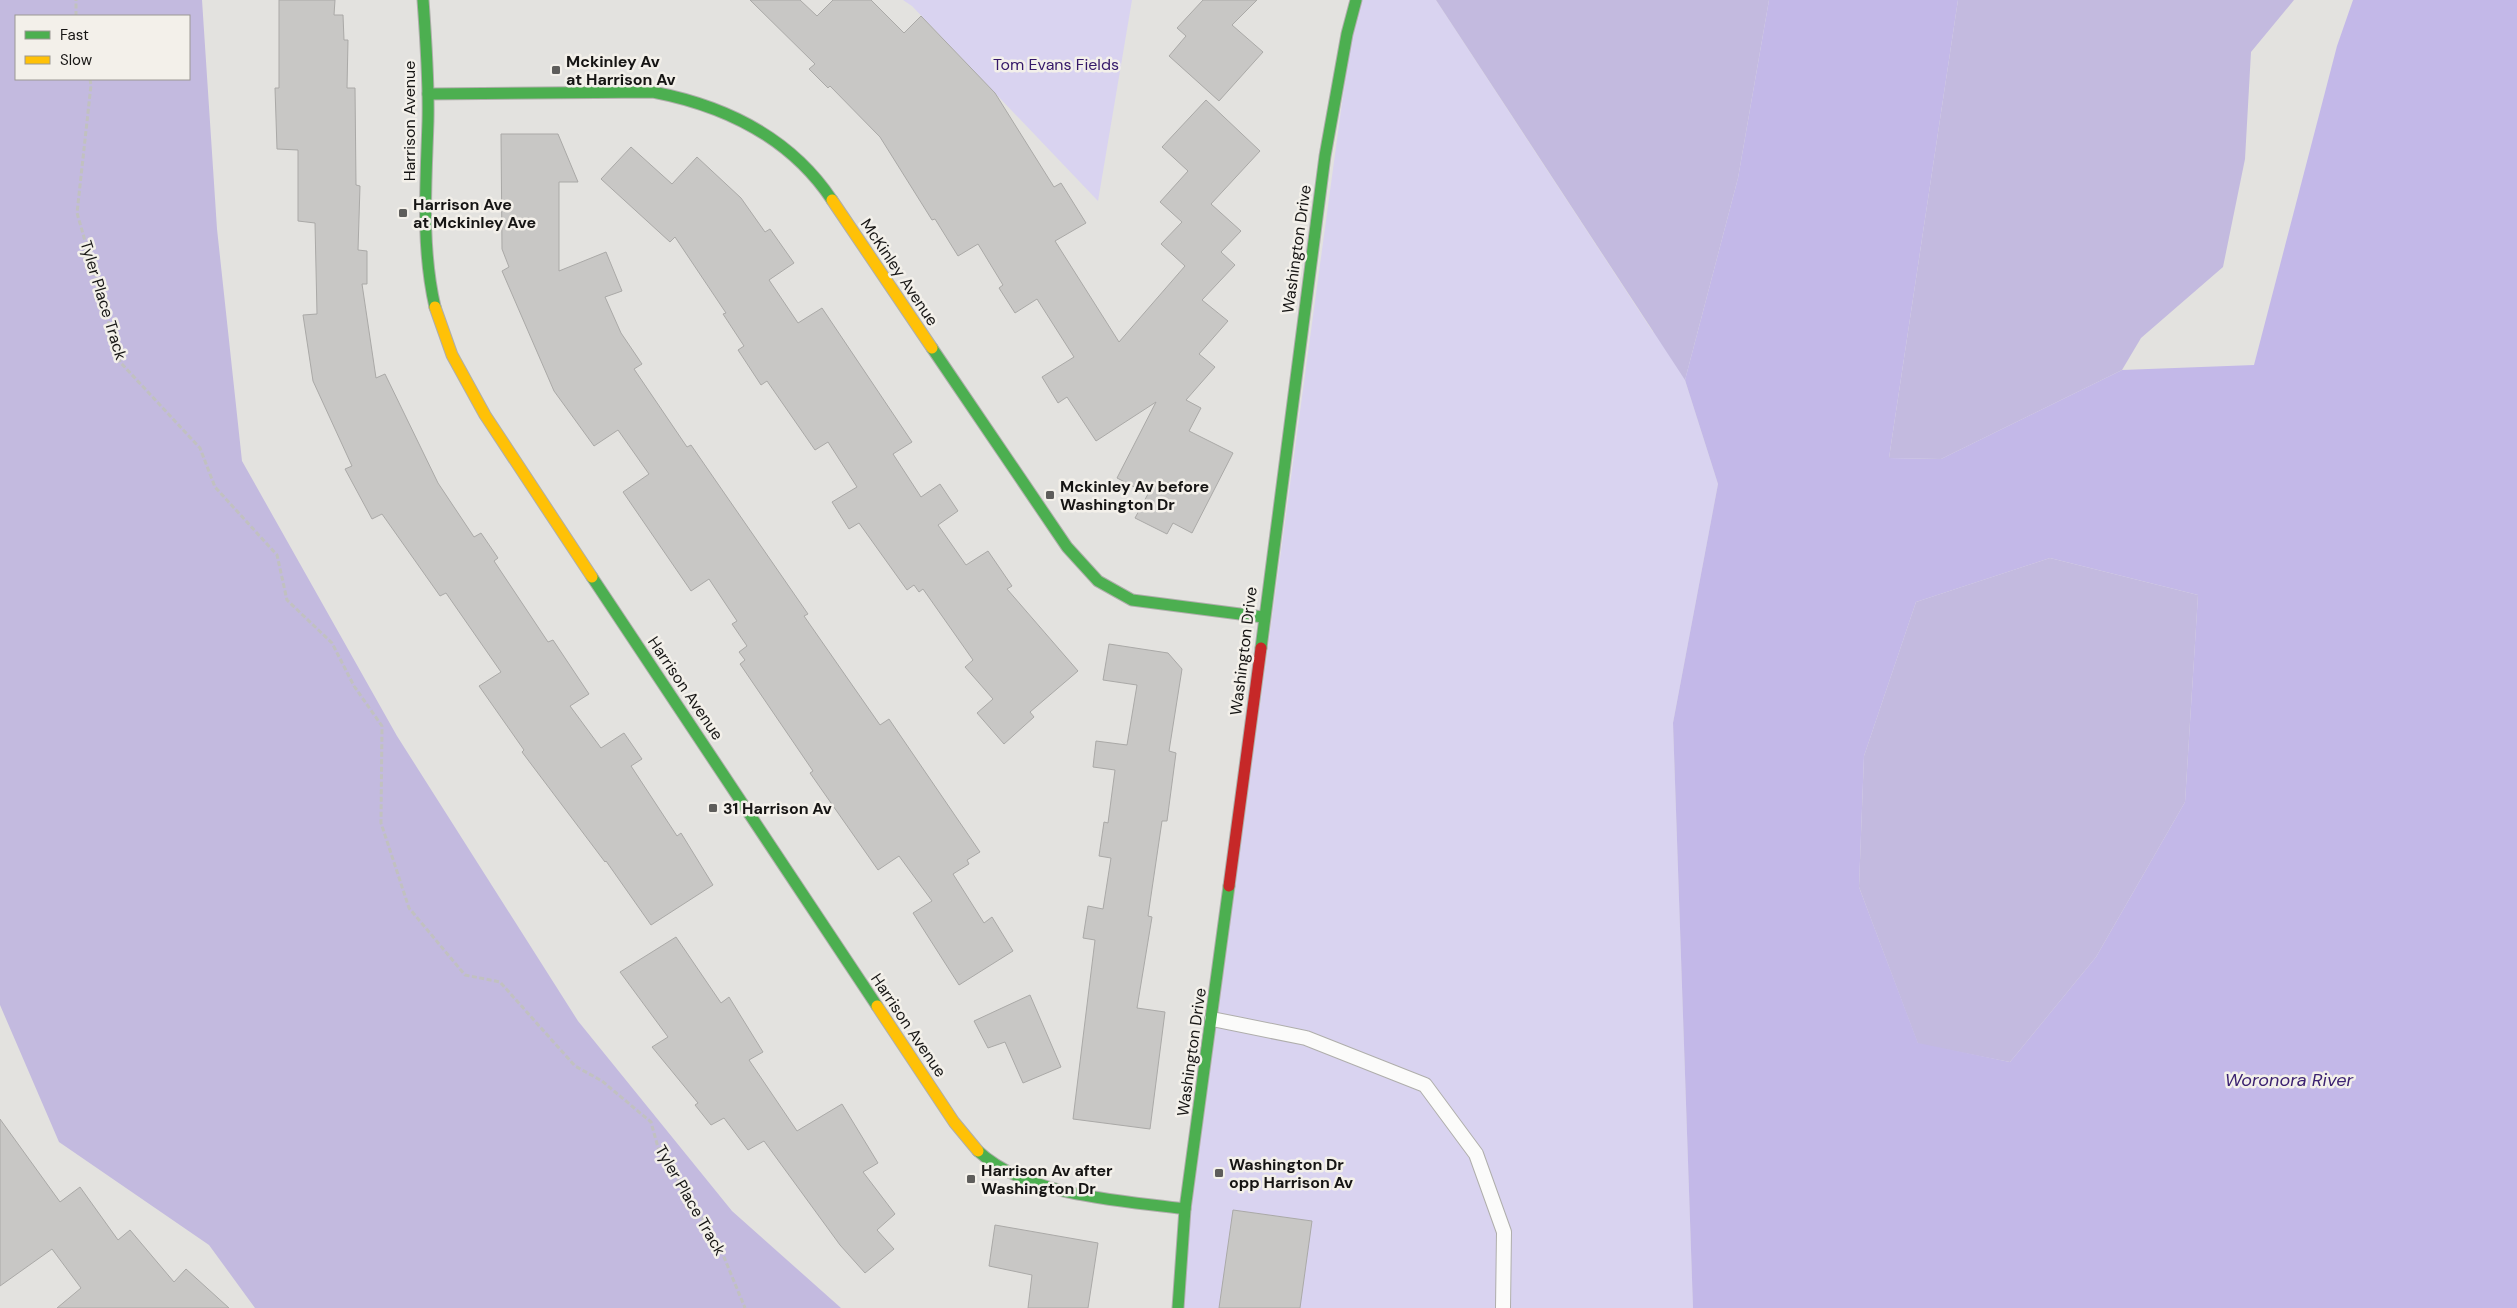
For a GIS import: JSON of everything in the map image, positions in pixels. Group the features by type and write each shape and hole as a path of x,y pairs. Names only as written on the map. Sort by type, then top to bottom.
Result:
{"street":[{"name":"Harrison Avenue","path":"423,0 428,94 424,217 426,264 437,318 458,366 485,415 954,1122 985,1157 1021,1178 1058,1190 1185,1209"},
{"name":"Washington Drive","path":"1178,1308 1185,1209 1212,1020 1263,617 1326,156 1347,34 1356,0"},
{"name":"McKinley Avenue","path":"428,94 653,92 688,97 750,122 780,142 807,167 823,186 1067,547 1098,581 1132,600 1263,617"}],"lane":[{"path":"1212,1020 1306,1038 1426,1085 1476,1154 1504,1232 1503,1308"}],"path":[{"path":"76,0 76,15"},
{"name":"Tyler Place Track","path":"90,80 77,213 120,362 200,448 215,487 277,555 288,600 332,644 354,686 382,726 381,823 409,908 465,975 500,982 575,1066 602,1081 651,1122 659,1151 719,1245 745,1308"}],"green space":[{"name":"Tom Evans Fields","path":"903,0 1132,0 1098,201 912,6"},
{"path":"1356,0 1436,0 1653,332 1769,0 1685,380 1718,484 1673,723 1693,1308 1178,1308"}],"shaded area":[{"path":"0,0 202,0 217,229 242,461 397,736 578,1021 732,1211 841,1308 255,1308 209,1245 59,1142 0,1005"},
{"path":"1436,0 1769,0 1738,178 1685,380"},
{"path":"1958,0 2294,0 2251,52 2245,159 2223,267 2141,338 2122,370 1941,459 1889,458"},
{"path":"2050,558 2198,595 2185,802 2096,957 2010,1062 1918,1044 1859,887 1864,756 1916,602"}],"water":[{"name":"Woronora River","path":"1769,0 1958,0 1889,458 1941,459 2122,370 2254,365 2337,46 2353,0 2517,0 2517,1308 1693,1308 1673,723 1718,484 1685,380 1738,178","holes":["2050,558 2198,595 2185,802 2096,957 2010,1062 1918,1043 1859,887 1864,756 1916,602"]}],"building":[{"path":"279,0 335,0 334,15 343,15 344,40 348,40 347,88 355,88 356,185 360,186 358,250 367,251 367,284 362,284 376,378 385,374 438,483 474,537 481,533 498,558 494,561 548,642 553,640 589,694 570,706 601,748 624,733 642,759 631,766 677,836 681,833 713,885 651,925 606,861 522,752 524,750 479,686 501,672 446,593 440,596 382,514 372,519 345,469 352,466 313,381 303,315 317,314 315,223 298,221 298,150 277,149 275,88 279,88"},
{"path":"750,0 800,0 817,16 833,0 871,0 904,33 921,16 995,93 1054,187 1061,183 1086,223 1055,241 1119,342 1185,266 1161,244 1182,222 1160,202 1188,171 1162,147 1206,100 1260,151 1211,204 1241,231 1221,252 1235,265 1202,300 1228,321 1199,354 1215,367 1186,400 1201,408 1189,431 1233,453 1192,533 1173,523 1167,534 1135,518 1148,494 1117,478 1156,402 1096,441 1067,397 1058,403 1042,377 1074,357 1037,299 1015,313 999,288 1003,285 978,244 958,256 935,219 932,220 880,137 830,86 828,88 809,69 815,64"},
{"path":"1203,0 1257,0 1232,25 1263,52 1219,101 1169,56 1186,36 1177,28"},
{"path":"501,134 558,134 578,182 559,182 559,271 606,252 622,291 605,297 621,333 642,364 634,369 687,447 691,445 808,614 804,616 880,725 889,719 980,852 967,860 969,864 953,874 984,923 992,917 1013,951 959,985 913,913 932,901 899,856 878,870 810,773 813,771 740,664 745,660 739,652 747,646 732,624 737,621 709,579 691,591 623,492 649,474 618,430 594,446 554,391 502,271 509,267 502,249"},
{"path":"631,147 672,184 697,157 741,198 765,232 770,229 794,263 769,280 798,323 822,308 912,442 893,454 921,497 940,484 958,511 938,525 966,565 988,551 1012,586 1007,589 1078,671 1030,712 1034,717 1004,744 977,713 993,699 965,667 973,660 923,589 919,592 914,585 907,590 859,523 849,529 832,502 857,487 828,442 815,450 767,381 761,385 738,350 744,346 723,314 726,313 675,237 670,242 601,179"},
{"path":"1109,644 1168,653 1182,669 1169,751 1176,753 1167,821 1162,821 1148,916 1152,917 1137,1008 1165,1012 1150,1129 1073,1119 1095,940 1083,938 1088,906 1103,909 1111,858 1099,856 1104,822 1108,823 1115,770 1093,767 1096,741 1127,745 1137,685 1103,680"},
{"path":"676,937 721,1003 729,997 763,1052 749,1060 797,1131 842,1104 878,1163 863,1172 895,1214 877,1230 894,1249 865,1273 840,1245 764,1141 748,1150 724,1118 711,1125 695,1105 698,1103 652,1047 668,1037 620,972"},
{"path":"1030,995 1061,1067 1023,1083 1005,1042 988,1048 974,1021"},
{"path":"0,1119 60,1202 80,1187 118,1240 130,1230 174,1282 186,1269 229,1308 57,1308 81,1288 52,1249 0,1286"},
{"path":"1233,1210 1312,1221 1300,1308 1219,1308"},
{"path":"995,1225 1098,1243 1088,1308 1028,1308 1032,1275 989,1266"}],"traffic: fast":[{"path":"423,0 428,91 426,238 435,307"},
{"path":"1261,648 1325,156 1347,34 1356,0"},
{"path":"428,94 653,92 680,98 731,116 776,142 797,159 832,200"},
{"path":"932,348 1067,547 1098,581 1132,600 1263,617"},
{"path":"592,577 877,1006"},
{"path":"1178,1308 1185,1209 1229,886"},
{"path":"978,1151 999,1166 1022,1178 1049,1187 1105,1199 1185,1209"}],"traffic: slow":[{"path":"832,200 932,348"},
{"path":"435,307 452,355 485,415 592,577"},
{"path":"877,1006 954,1122 978,1151"}],"traffic: jam":[{"path":"1229,886 1261,648"}],"place":[{"name":"Mckinley Av at Harrison Av","path":"556,70"},
{"name":"Harrison Ave at Mckinley Ave","path":"403,213"},
{"name":"Mckinley Av before Washington Dr","path":"1050,495"},
{"name":"31 Harrison Av","path":"713,808"},
{"name":"Washington Dr opp Harrison Av","path":"1219,1173"},
{"name":"Harrison Av after Washington Dr","path":"971,1179"}]}
